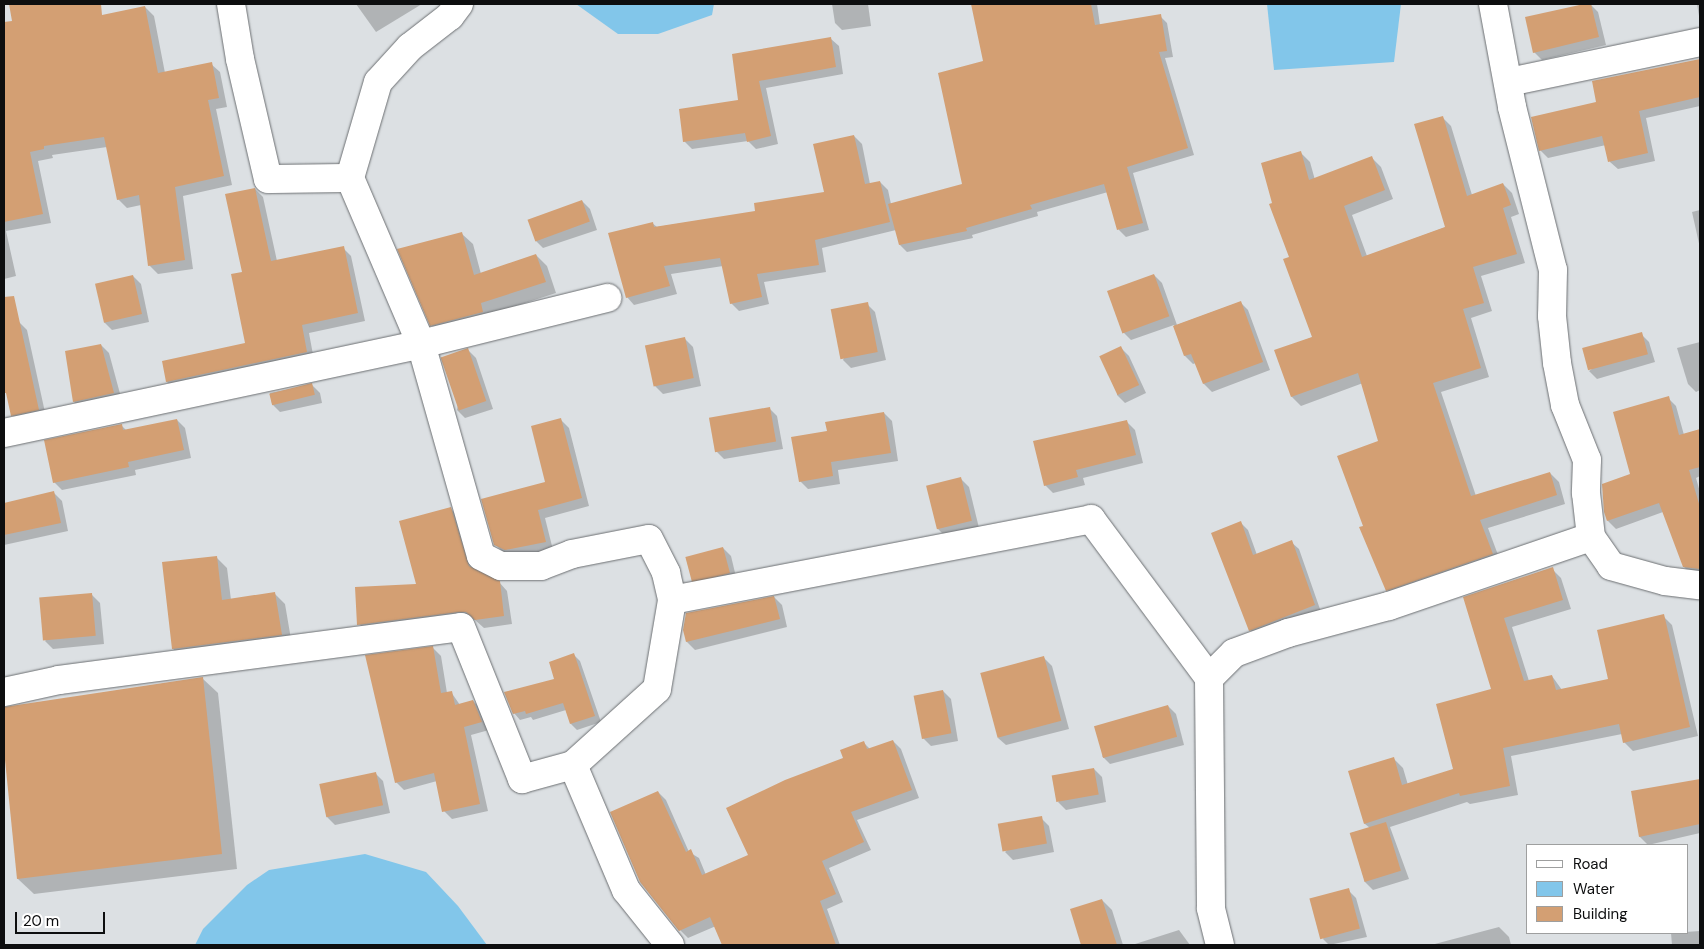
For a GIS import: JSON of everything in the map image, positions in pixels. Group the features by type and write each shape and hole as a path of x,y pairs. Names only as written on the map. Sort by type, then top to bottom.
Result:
{"street":[{"path":"231,4 240,59 268,179 350,178"},
{"path":"4,692 59,680 461,627 522,779 573,766 657,689 672,600 666,572 649,539 572,554 541,566 501,566 481,556 421,344 350,178 378,82 410,47 450,16 459,4"},
{"path":"1492,4 1554,270 1552,316 1557,363 1565,406 1587,460 1586,493 1591,537 1611,566 1665,581 1700,586"},
{"path":"1509,82 1700,42"},
{"path":"4,432 421,344 607,298"},
{"path":"672,600 1091,519 1209,678 1211,908 1220,945"},
{"path":"1209,678 1234,653 1288,633 1398,604 1591,537"},
{"path":"573,766 626,890 670,945"}],"water":[{"path":"576,4 714,4 712,15 658,34 618,34"},
{"path":"1267,4 1401,4 1394,62 1274,70"},
{"path":"365,854 426,872 458,906 487,945 195,945 203,929 247,885 269,870"}],"building":[{"path":"9,4 101,4 102,15 145,6 158,73 212,62 219,98 208,100 224,176 175,187 185,260 148,266 139,195 117,200 104,137 44,146 44,149 30,152 43,214 4,222 4,22 12,21"},
{"path":"971,4 1091,4 1095,25 1161,14 1167,51 1159,52 1188,148 1127,167 1143,223 1117,230 1104,184 1030,205 1032,209 966,228 967,231 899,245 888,204 962,184 938,73 983,61"},
{"path":"1591,4 1599,37 1533,53 1525,17"},
{"path":"831,37 836,67 759,81 771,136 747,142 745,133 683,142 679,109 738,100 732,54"},
{"path":"1700,59 1700,97 1639,111 1648,153 1608,162 1602,136 1539,151 1531,117 1596,102 1592,81"},
{"path":"1443,116 1467,196 1503,183 1511,205 1503,208 1517,254 1473,267 1484,303 1463,309 1481,368 1433,383 1471,496 1550,472 1557,495 1480,520 1493,554 1386,591 1359,527 1363,526 1337,456 1378,441 1358,373 1291,397 1274,350 1312,337 1283,259 1289,257 1269,204 1272,203 1261,163 1301,151 1309,180 1372,156 1385,190 1344,206 1362,257 1445,227 1414,124"},
{"path":"854,135 865,184 880,181 890,222 815,240 819,265 757,274 762,297 730,304 720,258 664,266 670,286 626,298 608,233 653,222 654,227 755,211 754,203 824,192 813,144"},
{"path":"255,188 271,261 344,246 358,313 302,325 307,352 166,382 162,361 245,343 231,274 242,272 225,194"},
{"path":"582,200 590,222 535,241 527,220"},
{"path":"462,232 474,275 536,254 546,282 481,303 483,312 430,326 397,249"},
{"path":"1154,274 1169,316 1122,333 1107,291"},
{"path":"133,275 142,314 104,323 95,284"},
{"path":"14,296 39,410 11,416 6,393 4,393 4,297"},
{"path":"1241,301 1263,362 1203,384 1191,354 1184,356 1173,326"},
{"path":"868,302 878,352 840,359 831,309"},
{"path":"1642,332 1648,354 1588,370 1582,348"},
{"path":"685,337 694,378 654,387 645,346"},
{"path":"101,344 114,393 73,402 65,351"},
{"path":"1121,346 1139,385 1117,395 1099,356"},
{"path":"468,348 486,401 459,410 441,357"},
{"path":"312,383 315,395 272,405 269,394"},
{"path":"1669,396 1679,435 1700,429 1700,467 1689,470 1700,507 1700,569 1683,567 1659,503 1607,521 1604,512 1602,484 1630,474 1613,412"},
{"path":"770,407 776,441 715,452 709,418"},
{"path":"884,412 891,453 831,462 833,476 799,482 791,437 827,431 825,422"},
{"path":"561,418 582,498 538,510 546,542 505,550 494,545 481,499 545,482 531,426"},
{"path":"177,419 184,450 128,462 129,467 53,483 44,440 122,424 123,430"},
{"path":"1127,420 1136,455 1076,470 1078,477 1044,486 1033,441"},
{"path":"961,477 972,521 937,529 926,486"},
{"path":"54,491 61,523 4,535 4,503"},
{"path":"451,507 469,566 500,581 504,616 475,620 466,612 459,612 357,625 355,587 416,584 399,521"},
{"path":"1241,521 1253,555 1292,540 1315,605 1249,631 1211,533"},
{"path":"723,547 730,573 692,583 685,557"},
{"path":"217,556 222,600 275,592 282,635 172,649 162,562"},
{"path":"1553,567 1563,600 1504,618 1524,681 1552,675 1556,690 1608,679 1597,630 1664,614 1690,727 1623,743 1619,724 1503,748 1510,786 1460,796 1459,793 1364,824 1348,771 1394,757 1402,785 1453,769 1436,704 1491,689 1463,597"},
{"path":"92,593 96,636 43,640 39,598"},
{"path":"774,596 780,619 686,642 683,630 686,613"},
{"path":"433,646 441,693 452,691 455,705 473,700 482,722 464,727 480,804 442,812 434,773 395,783 365,655"},
{"path":"574,653 595,716 570,724 563,703 526,714 525,711 513,714 504,692 554,679 549,662"},
{"path":"1044,656 1061,721 998,738 980,673"},
{"path":"203,677 222,854 17,879 4,750 4,707"},
{"path":"943,690 951,733 922,739 914,696"},
{"path":"1168,705 1177,737 1103,758 1094,726"},
{"path":"893,740 912,790 851,812 864,842 822,861 836,894 820,901 836,945 722,945 710,917 679,931 640,882 610,812 658,791 686,852 691,849 702,875 748,855 726,808 785,780 843,758 840,750 864,741 867,749"},
{"path":"1094,768 1099,795 1056,802 1052,775"},
{"path":"376,772 383,805 326,817 319,784"},
{"path":"1700,779 1700,824 1639,837 1631,791"},
{"path":"1042,816 1047,844 1003,851 998,824"},
{"path":"1386,822 1401,871 1365,882 1350,833"},
{"path":"1349,888 1360,929 1320,939 1309,899"},
{"path":"1102,899 1117,945 1081,945 1070,909"}]}
